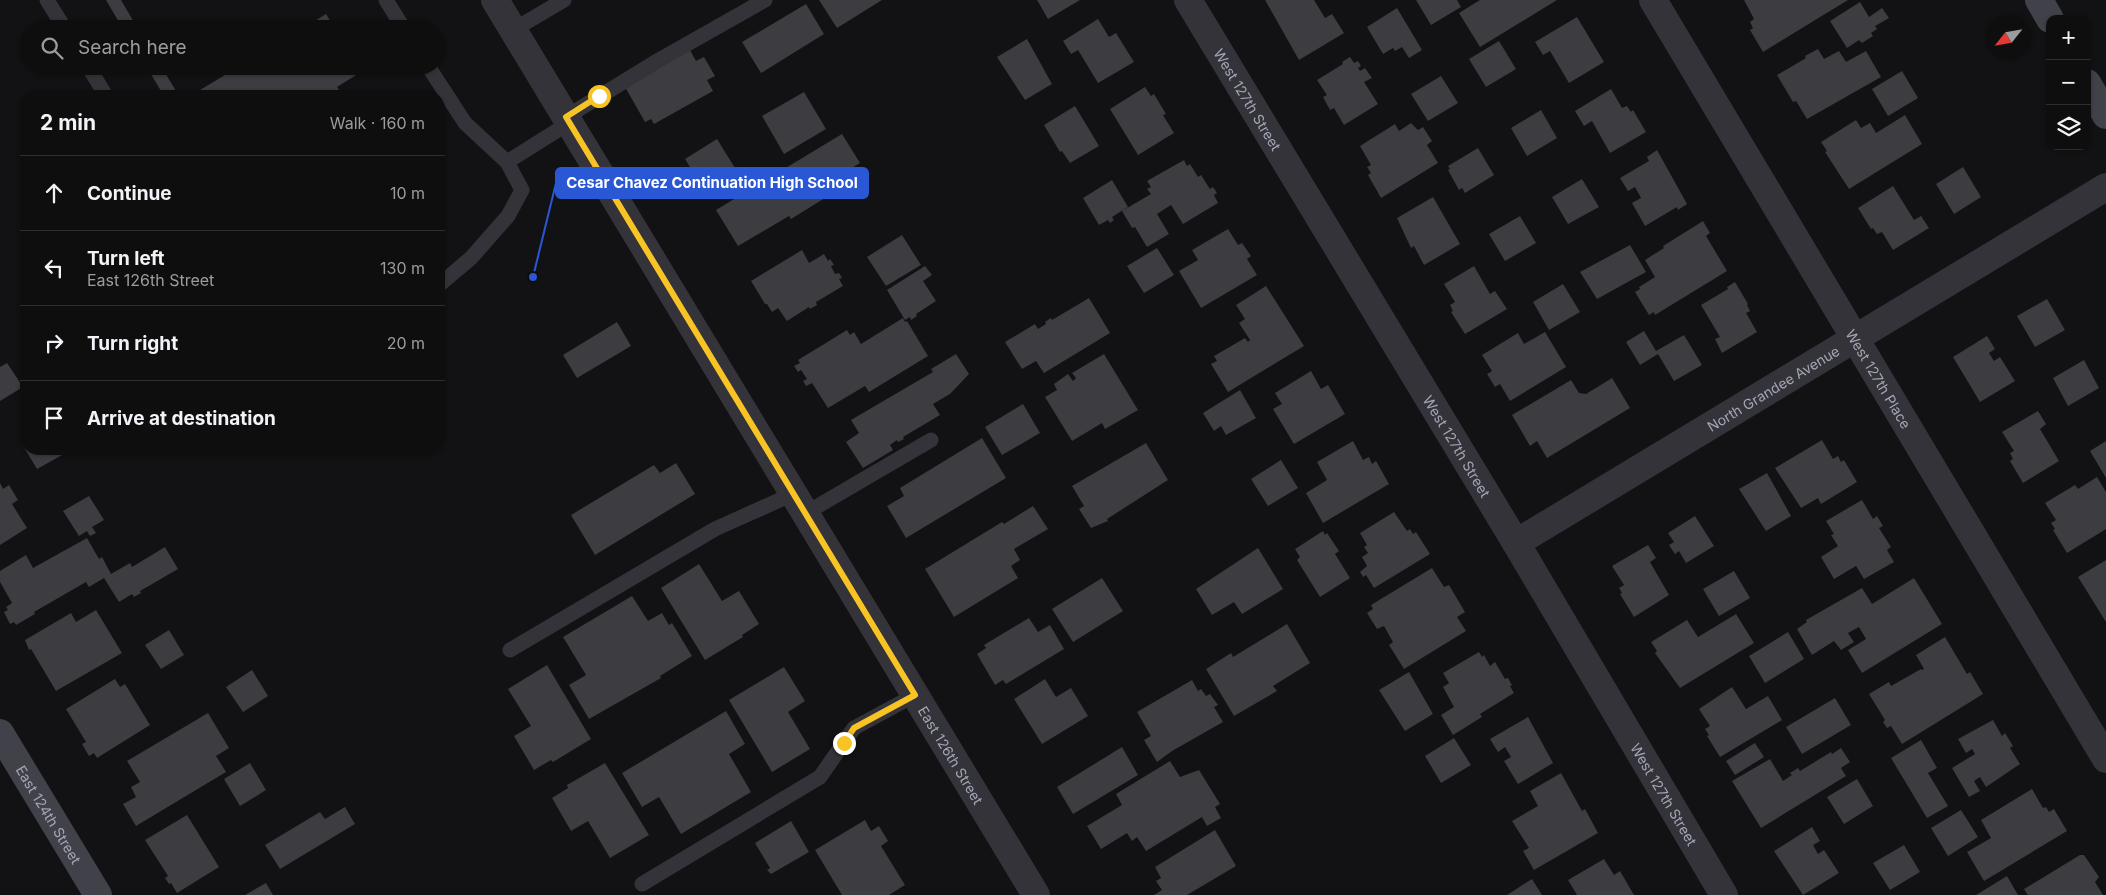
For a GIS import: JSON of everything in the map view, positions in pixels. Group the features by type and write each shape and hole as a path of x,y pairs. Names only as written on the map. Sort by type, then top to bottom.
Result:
{"street":[{"name":"East 126th Street","path":"495,0 1036,895"},
{"name":"West 127th Street","path":"1188,0 1516,543 1724,895"},
{"name":"West 127th Place","path":"1653,0 2106,759"},
{"path":"2039,0 2048,15"},
{"path":"2091,90 2106,115"},
{"name":"North Grandee Avenue","path":"1516,543 2106,186"},
{"name":"East 124th Street","path":"0,733 98,895"}],"lane":[{"path":"47,0 59,20"},
{"path":"386,0 398,20"},
{"path":"513,30 564,0"},
{"path":"507,162 659,60 765,0"},
{"path":"93,75 102,90"},
{"path":"434,75 443,90"},
{"path":"445,93 464,123 507,162 522,190 508,216 471,258 445,280"},
{"path":"510,650 715,529 799,504 931,440"},
{"path":"642,884 820,777 854,728 915,695"}],"building":[{"path":"106,0 121,0 133,20 118,20"},
{"path":"819,0 882,0 837,28"},
{"path":"1037,0 1080,0 1048,19"},
{"path":"1265,0 1314,0 1325,18 1332,14 1344,33 1299,60"},
{"path":"1416,0 1457,0 1461,7 1431,25"},
{"path":"1480,0 1557,0 1480,47 1459,13"},
{"path":"1744,0 1848,0 1763,52 1750,30 1753,28 1750,22 1754,19"},
{"path":"1860,2 1869,17 1882,8 1889,18 1875,26 1877,29 1871,33 1873,36 1862,43 1859,40 1847,48 1830,21"},
{"path":"806,4 824,34 761,73 742,42"},
{"path":"1397,8 1422,50 1409,58 1402,47 1395,51 1393,48 1383,54 1367,27"},
{"path":"326,14 330,20 316,20"},
{"path":"1577,17 1604,62 1569,83 1550,51 1543,55 1535,42"},
{"path":"1098,19 1109,37 1116,33 1134,62 1098,83 1078,50 1071,54 1063,41"},
{"path":"1027,39 1052,84 1025,100 997,57"},
{"path":"1499,41 1516,69 1486,87 1469,59"},
{"path":"1818,49 1824,59 1839,51 1846,62 1866,51 1881,77 1807,119 1796,101 1793,102 1777,75"},
{"path":"690,50 696,61 704,57 715,76 707,80 713,91 654,124 651,119 645,122 625,87"},
{"path":"1350,57 1354,63 1358,61 1361,66 1358,68 1360,71 1365,68 1372,78 1364,82 1378,104 1344,125 1334,108 1330,110 1323,97 1327,95 1317,80 1343,64 1342,62"},
{"path":"1902,71 1918,98 1888,116 1872,89"},
{"path":"151,75 166,75 175,90 160,90"},
{"path":"225,75 356,75 337,87 339,90 200,90"},
{"path":"1441,76 1458,103 1428,121 1411,94"},
{"path":"1145,87 1151,96 1154,94 1166,114 1163,115 1174,133 1138,155 1110,109"},
{"path":"1611,89 1622,108 1627,106 1631,112 1633,110 1646,132 1610,153 1592,121 1584,126 1575,111"},
{"path":"804,92 826,129 784,154 762,116"},
{"path":"1075,106 1099,146 1070,163 1062,151 1060,152 1044,125"},
{"path":"1541,110 1557,138 1527,156 1511,128"},
{"path":"1905,115 1922,144 1849,189 1825,152 1827,151 1821,142 1856,120 1861,128 1870,123 1876,133"},
{"path":"1411,123 1418,130 1423,127 1432,141 1427,145 1438,163 1381,198 1368,175 1371,173 1367,167 1371,165 1360,146 1395,124 1399,131"},
{"path":"842,134 860,163 819,187 825,198 791,219 789,216 738,246 716,210"},
{"path":"717,139 740,176 708,196 685,159"},
{"path":"1478,148 1494,175 1465,193 1462,188 1459,190 1448,170 1450,169 1448,166"},
{"path":"1657,150 1687,204 1678,210 1677,207 1645,226 1632,203 1641,198 1635,187 1628,191 1620,178 1649,161 1647,157"},
{"path":"1184,160 1187,166 1190,164 1198,177 1201,175 1210,189 1213,187 1217,193 1214,195 1218,203 1183,224 1171,205 1157,214 1169,234 1147,247 1135,227 1132,228 1122,211 1151,194 1147,189 1151,187 1147,181"},
{"path":"1963,167 1981,197 1954,214 1936,184"},
{"path":"1582,179 1599,207 1568,224 1552,197"},
{"path":"1112,180 1128,207 1112,217 1114,220 1110,223 1108,220 1099,225 1083,198"},
{"path":"1893,186 1914,220 1921,216 1929,228 1893,250 1882,232 1877,234 1873,228 1871,229 1858,208"},
{"path":"1433,197 1460,244 1424,265 1414,246 1411,248 1397,218"},
{"path":"1520,216 1536,243 1505,261 1489,234"},
{"path":"1703,221 1710,233 1706,236 1727,271 1655,315 1654,312 1649,315 1635,292 1640,289 1639,287 1655,277 1645,260 1664,248 1663,246"},
{"path":"1228,229 1238,245 1242,243 1251,256 1247,259 1257,275 1201,308 1179,271 1198,260 1192,250"},
{"path":"902,235 921,265 886,286 867,257"},
{"path":"1630,245 1646,272 1597,299 1580,272"},
{"path":"1157,248 1174,275 1144,293 1127,266"},
{"path":"802,250 809,263 824,254 828,261 830,259 834,265 831,266 835,274 839,273 842,278 839,279 843,286 816,302 817,305 810,309 809,307 787,321 778,308 772,312 751,281"},
{"path":"925,266 932,275 923,281 936,301 916,314 917,316 911,320 910,317 905,320 887,290"},
{"path":"1474,266 1490,294 1495,291 1507,309 1465,334 1451,312 1453,311 1450,305 1455,302 1444,284"},
{"path":"1735,282 1748,304 1750,311 1746,313 1757,332 1722,353 1715,339 1720,337 1701,305 1728,289 1727,287"},
{"path":"1563,284 1580,312 1549,330 1533,302"},
{"path":"1266,286 1304,346 1228,392 1211,364 1217,361 1214,356 1245,338 1248,342 1250,340 1239,323 1245,319 1236,305"},
{"path":"1089,298 1110,333 1044,373 1036,361 1022,369 1005,342 1035,324 1038,329 1051,318 1052,320"},
{"path":"2047,299 2065,330 2035,347 2017,316"},
{"path":"903,318 905,322 907,321 928,356 869,392 865,386 828,408 812,383 806,386 803,381 807,379 801,370 798,372 794,366 800,363 798,360 847,330 850,335 854,332 861,344"},
{"path":"617,322 631,346 577,378 563,355"},
{"path":"1644,331 1656,351 1684,335 1702,365 1674,381 1658,354 1640,365 1626,342"},
{"path":"1545,332 1566,367 1510,401 1500,384 1495,387 1487,374 1492,371 1482,355 1518,333 1524,344"},
{"path":"1987,336 1995,349 1989,353 1994,361 2000,357 2015,381 1980,402 1953,357"},
{"path":"956,354 969,374 950,394 933,404 940,415 903,437 904,439 898,442 897,440 890,445 893,450 863,468 846,442 859,433 851,420 933,372 931,369"},
{"path":"1104,354 1138,410 1105,429 1102,423 1072,441 1045,397 1057,390 1054,384 1068,374 1073,381 1076,378 1072,373"},
{"path":"2084,360 2099,388 2068,406 2053,378"},
{"path":"7,363 20,382 20,389 0,401 0,367"},
{"path":"1311,371 1321,389 1328,385 1345,414 1294,444 1273,409 1282,404 1275,393"},
{"path":"1612,378 1630,408 1547,458 1537,441 1530,446 1512,415 1571,380 1579,393 1586,394"},
{"path":"1240,390 1256,418 1226,435 1221,426 1214,431 1203,413"},
{"path":"1023,404 1040,433 1002,455 985,427"},
{"path":"2038,411 2046,424 2040,429 2059,461 2023,483 2010,461 2013,459 2010,453 2014,451 2002,432"},
{"path":"982,438 1006,478 906,538 887,506 904,496 900,488"},
{"path":"1822,440 1833,459 1838,456 1841,462 1844,460 1857,482 1821,504 1818,498 1801,508 1775,468"},
{"path":"1353,441 1363,460 1369,457 1372,464 1376,461 1389,484 1323,523 1306,493 1327,480 1317,462"},
{"path":"2106,441 2106,478 2090,451"},
{"path":"1146,443 1168,480 1107,519 1108,521 1091,528 1079,509 1084,506 1072,486"},
{"path":"29,455 62,455 37,469"},
{"path":"1281,460 1298,488 1268,506 1251,479"},
{"path":"676,463 695,494 595,555 571,515 654,465 660,473"},
{"path":"1767,473 1791,516 1766,531 1739,489"},
{"path":"2097,477 2106,492 2106,529 2067,553 2053,530 2055,529 2051,523 2056,520 2045,503 2075,485 2078,489"},
{"path":"0,483 3,489 9,485 18,500 12,504 27,528 0,545"},
{"path":"89,496 104,520 92,527 96,533 90,536 87,531 79,536 63,511"},
{"path":"1862,500 1873,519 1877,516 1883,526 1879,528 1891,547 1887,550 1894,562 1864,579 1856,566 1834,579 1821,557 1838,546 1831,535 1834,534 1826,521"},
{"path":"1033,506 1048,529 1014,549 1020,560 1011,566 1018,578 954,617 925,569 1002,522 1004,524"},
{"path":"1394,512 1407,531 1410,529 1413,534 1416,532 1430,554 1374,588 1366,575 1363,577 1360,572 1367,566 1362,557 1368,553 1364,547 1367,545 1360,533"},
{"path":"1695,516 1714,546 1686,563 1679,551 1675,554 1669,545 1674,542 1668,533"},
{"path":"1323,531 1325,535 1327,533 1339,551 1335,554 1350,578 1320,597 1297,560 1300,557 1295,549"},
{"path":"87,538 99,559 102,557 111,574 130,563 132,567 165,547 178,569 140,591 141,593 134,597 132,594 119,602 104,578 89,587 86,582 34,612 35,614 16,625 14,622 10,624 4,612 8,610 6,607 12,603 0,582 0,571 26,555 33,568"},
{"path":"1648,545 1656,558 1650,562 1669,595 1634,617 1620,594 1622,593 1619,588 1624,585 1612,566"},
{"path":"1258,548 1283,589 1242,614 1234,602 1212,615 1196,589"},
{"path":"2106,560 2106,622 2078,577"},
{"path":"699,564 722,601 739,591 759,624 742,635 743,637 705,660 661,588"},
{"path":"1432,568 1444,587 1449,585 1465,612 1457,617 1466,631 1404,669 1389,645 1393,642 1384,626 1377,629 1367,613 1373,609 1371,605"},
{"path":"1734,571 1750,598 1719,616 1703,589"},
{"path":"1102,578 1123,611 1073,642 1052,609"},
{"path":"1914,578 1942,624 1862,673 1848,650 1866,639 1859,627 1848,633 1854,642 1841,650 1834,641 1812,655 1797,629 1807,622 1806,620 1862,588 1872,604"},
{"path":"632,596 648,621 662,613 669,625 672,623 692,656 660,676 661,678 589,719 569,685 586,675 563,637"},
{"path":"96,610 122,653 56,691 31,649 29,650 25,640 71,613 76,622"},
{"path":"1736,614 1754,643 1680,688 1655,653 1657,651 1651,642 1687,620 1698,637"},
{"path":"1029,618 1038,632 1050,625 1064,649 1006,684 1003,680 995,685 977,654 986,648 984,645"},
{"path":"1287,624 1310,663 1273,686 1277,691 1234,716 1206,669 1231,653 1233,657"},
{"path":"169,630 184,655 161,669 145,645"},
{"path":"1788,632 1804,659 1765,683 1749,656"},
{"path":"1945,637 1967,674 1970,672 1983,694 1902,744 1891,726 1887,728 1883,722 1885,720 1869,694 1889,682 1891,686 1924,669 1916,655"},
{"path":"1479,652 1482,657 1484,655 1490,666 1495,662 1505,679 1508,678 1514,693 1480,714 1482,717 1453,735 1441,715 1454,707 1443,687 1449,683 1443,673"},
{"path":"547,665 591,739 553,762 551,760 534,770 514,736 531,726 508,689"},
{"path":"784,667 805,701 788,712 810,749 772,772 729,700"},
{"path":"252,670 268,696 243,712 226,687"},
{"path":"1409,672 1433,714 1405,731 1379,690"},
{"path":"115,679 120,687 125,684 150,725 97,758 94,753 89,756 82,744 86,742 66,709"},
{"path":"1045,679 1056,697 1071,688 1088,716 1042,744 1014,699"},
{"path":"1192,680 1198,691 1201,689 1206,696 1210,694 1218,705 1214,707 1223,722 1172,751 1157,762 1144,740 1151,736 1137,712"},
{"path":"1732,687 1746,709 1768,696 1782,720 1720,757 1707,736 1709,735 1705,729 1710,726 1699,709"},
{"path":"1835,698 1851,725 1802,754 1786,727"},
{"path":"726,711 745,744 729,754 751,792 681,834 659,797 642,807 622,773"},
{"path":"208,713 229,748 216,756 226,772 136,826 123,804 136,797 131,787 140,782 127,761"},
{"path":"1528,717 1553,763 1518,784 1504,761 1511,757 1505,747 1498,752 1490,739"},
{"path":"1993,720 2002,736 2005,733 2013,746 2010,748 2020,764 1986,787 1980,777 1974,781 1980,791 1969,797 1952,768 1975,754 1972,749 1966,753 1958,739"},
{"path":"1454,738 1471,765 1441,783 1425,756"},
{"path":"1921,740 1937,768 1928,773 1948,806 1927,818 1891,758"},
{"path":"1755,743 1764,757 1735,775 1726,761"},
{"path":"1122,747 1138,775 1073,814 1057,787"},
{"path":"1841,748 1850,762 1841,768 1846,776 1761,828 1732,781 1770,759 1783,781 1798,768 1800,771"},
{"path":"1170,761 1180,777 1199,770 1220,804 1215,807 1221,818 1207,826 1202,817 1146,851 1137,837 1132,841 1127,833 1101,849 1087,826 1122,805 1116,794"},
{"path":"250,763 266,790 240,806 224,779"},
{"path":"605,763 649,835 610,858 588,821 571,831 552,798 568,788 567,785"},
{"path":"1561,773 1582,811 1585,809 1598,833 1534,870 1523,851 1529,848 1512,821 1538,806 1530,791"},
{"path":"1857,779 1873,806 1844,824 1827,797"},
{"path":"2032,789 2043,808 2046,807 2049,812 2054,809 2067,831 1984,881 1967,852 1991,838 1981,820"},
{"path":"345,807 355,824 280,869 265,845 320,812 325,819"},
{"path":"1961,810 1978,837 1948,856 1931,828"},
{"path":"187,815 219,867 177,893 171,883 169,884 165,878 168,876 145,840"},
{"path":"865,820 871,831 879,826 888,841 881,846 905,885 889,895 842,895 815,850"},
{"path":"791,821 809,852 771,874 767,870 770,868 755,843"},
{"path":"1812,827 1820,841 1813,845 1818,854 1824,850 1839,873 1803,895 1774,851"},
{"path":"1215,830 1236,866 1187,895 1154,895 1162,890 1156,881 1161,878 1155,867"},
{"path":"1904,845 1920,872 1890,890 1873,863"},
{"path":"2080,855 2084,855 2099,877 2095,882 2103,895 2028,895 2024,889"},
{"path":"1604,859 1614,875 1620,871 1634,895 1577,895 1568,880"},
{"path":"2007,876 2018,895 1976,895"},
{"path":"1532,879 1542,895 1507,895"},
{"path":"266,883 273,895 245,895"}],"place":[{"name":"Cesar Chavez Continuation High School","path":"533,277"}],"route":[{"path":"599,96 566,117 915,695 854,728 844,743"}]}
